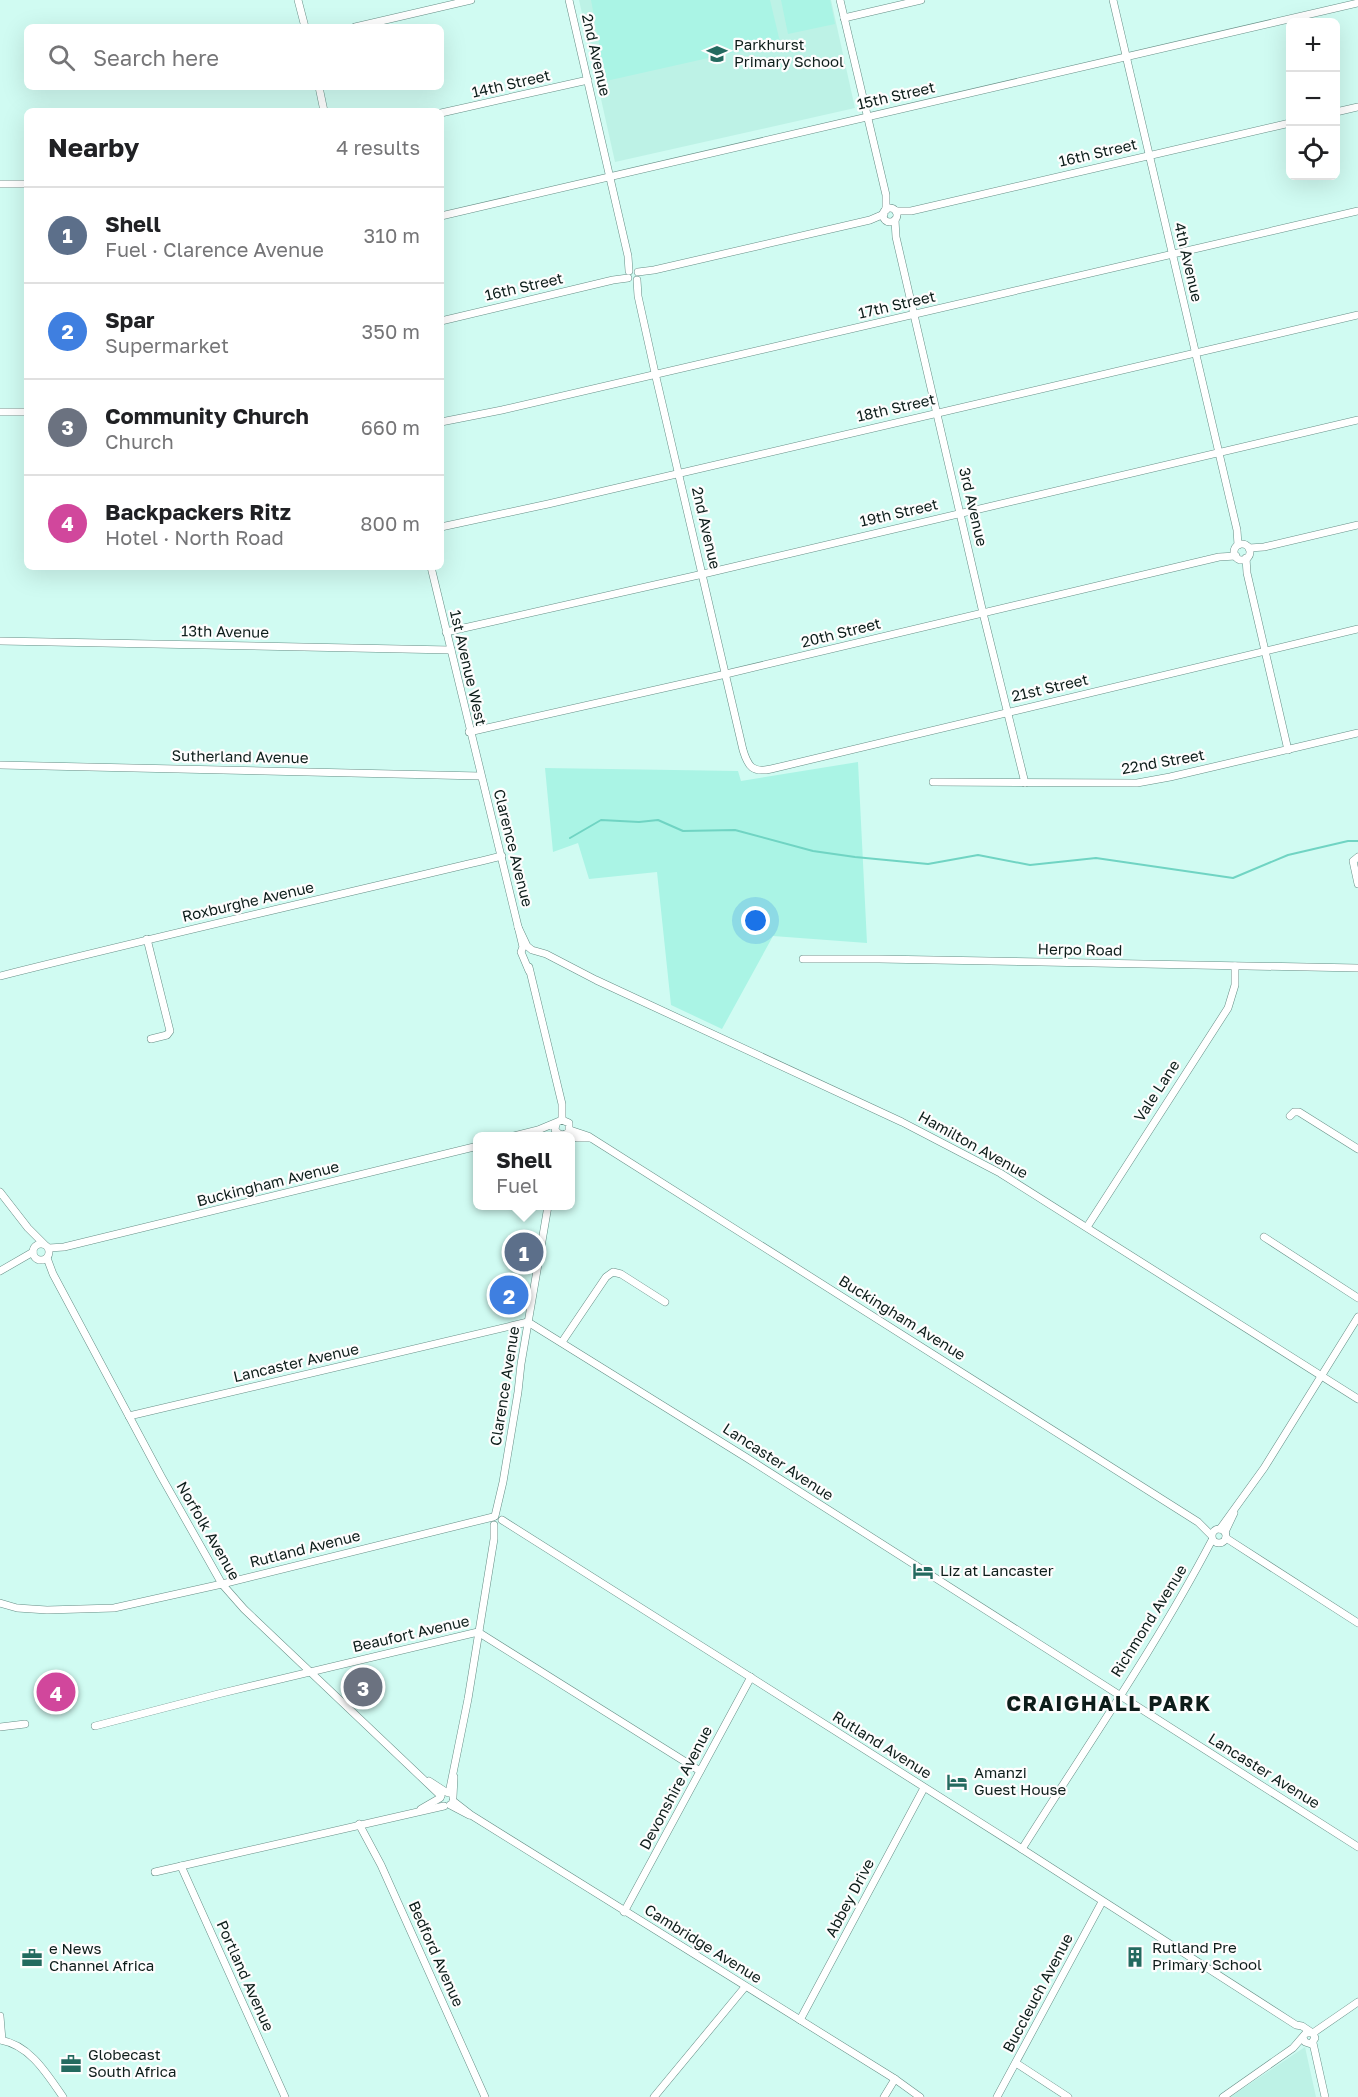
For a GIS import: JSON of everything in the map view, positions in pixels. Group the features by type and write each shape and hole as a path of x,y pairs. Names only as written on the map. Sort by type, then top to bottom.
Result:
{"street":[{"path":"298,0 303,24"},
{"path":"368,24 471,0"},
{"name":"2nd Avenue","path":"569,0 748,766"},
{"name":"3rd Avenue","path":"840,0 1025,783"},
{"path":"844,18 921,0"},
{"name":"4th Avenue","path":"1113,0 1288,750"},
{"name":"15th Street","path":"444,215 1358,3"},
{"name":"14th Street","path":"444,112 588,80"},
{"path":"320,90 323,108"},
{"path":"1340,111 1358,107"},
{"name":"16th Street","path":"444,320 1286,124"},
{"path":"0,184 24,184"},
{"name":"17th Street","path":"444,421 502,410 1358,211"},
{"name":"18th Street","path":"444,526 1358,315"},
{"path":"0,412 24,412"},
{"name":"19th Street","path":"446,632 1358,420"},
{"name":"20th Street","path":"470,732 1358,525"},
{"name":"1st Avenue West","path":"432,570 480,776"},
{"name":"21st Street","path":"748,766 763,771 1358,629"},
{"name":"13th Avenue","path":"0,641 450,650"},
{"name":"22nd Street","path":"933,782 1137,783 1358,733"},
{"name":"Sutherland Avenue","path":"0,765 480,776"},
{"name":"Clarence Avenue","path":"480,776 502,856 518,927 527,952 529,971 562,1104 562,1130"},
{"name":"Roxburghe Avenue","path":"0,976 147,939 502,856"},
{"path":"1358,857 1353,862 1358,884"},
{"path":"147,939 170,1031 167,1035 151,1039"},
{"name":"Hamilton Avenue","path":"527,952 551,957 957,1149 1087,1227 1358,1399"},
{"name":"Herpo Road","path":"803,959 879,958 1357,969"},
{"name":"Vale Lane","path":"1087,1227 1223,1016 1233,993 1235,966"},
{"path":"1290,1116 1294,1112 1299,1112 1358,1149"},
{"path":"531,1132 562,1130"},
{"name":"Buckingham Avenue","path":"562,1130 579,1132 590,1138 1358,1623"},
{"name":"Buckingham Avenue","path":"42,1253 473,1147"},
{"path":"0,1192 28,1228 42,1253 16,1262 0,1271"},
{"name":"Clarence Avenue","path":"447,1798 454,1771 494,1539 547,1210"},
{"path":"1264,1237 1358,1298"},
{"name":"Norfolk Avenue","path":"42,1253 222,1584 244,1609 447,1798"},
{"path":"562,1342 606,1277 613,1272 621,1274 664,1302"},
{"name":"Richmond Avenue","path":"1022,1849 1358,1317"},
{"name":"Lancaster Avenue","path":"129,1416 528,1322 1358,1847"},
{"name":"Rutland Avenue","path":"1,1603 17,1608 39,1610 99,1610 222,1584 472,1523 497,1521 513,1528 751,1677 1296,2025 1302,2026 1309,2038"},
{"name":"Beaufort Avenue","path":"95,1726 478,1632 700,1771"},
{"name":"Devonshire Avenue","path":"624,1911 751,1677"},
{"path":"0,1727 24,1724"},
{"name":"Abbey Drive","path":"800,2020 924,1788"},
{"path":"155,1872 418,1810 447,1798"},
{"name":"Cambridge Avenue","path":"447,1798 895,2079 920,2097"},
{"name":"Bedford Avenue","path":"359,1824 419,1948 485,2097"},
{"name":"Portland Avenue","path":"181,1866 285,2097"},
{"name":"Buccleuch Avenue","path":"997,2097 1102,1902"},
{"path":"654,2097 745,1987"},
{"path":"1223,2097 1358,2002"},
{"path":"0,2016 1,2040 22,2049 32,2057 63,2097"},
{"path":"1309,2038 1316,2055 1325,2097"},
{"path":"1016,2063 1068,2097"},
{"path":"884,2097 895,2079"}],"shaded area":[{"name":"Parkhurst Primary School","path":"579,0 831,0 855,108 615,162"},
{"path":"591,0 770,0 780,42 606,81"},
{"path":"781,0 830,0 835,24 788,34"},
{"path":"858,762 867,943 773,936 722,1029 671,1005 657,872 589,879 578,843 553,852 545,768 738,771 741,781"},
{"path":"1305,2047 1316,2097 1230,2097"}],"waterway":[{"path":"570,838 601,820 639,822 658,820 683,831 735,830 813,851 855,857 928,864 978,855 1030,865 1096,858 1233,878 1288,855 1348,841 1358,841"}],"place":[{"name":"Parkhurst Primary School","path":"717,54"},
{"name":"Shell","path":"524,1252"},
{"name":"Spar","path":"509,1295"},
{"name":"Liz at Lancaster","path":"923,1571"},
{"name":"Community Church","path":"363,1687"},
{"name":"Backpackers Ritz","path":"56,1692"},
{"name":"Amanzi Guest House","path":"957,1782"},
{"name":"Rutland Pre Primary School","path":"1135,1957"},
{"name":"e News Channel Africa","path":"32,1958"},
{"name":"Globecast South Africa","path":"71,2064"}],"district":[{"name":"CRAIGHALL PARK","path":"1109,1704"}]}
